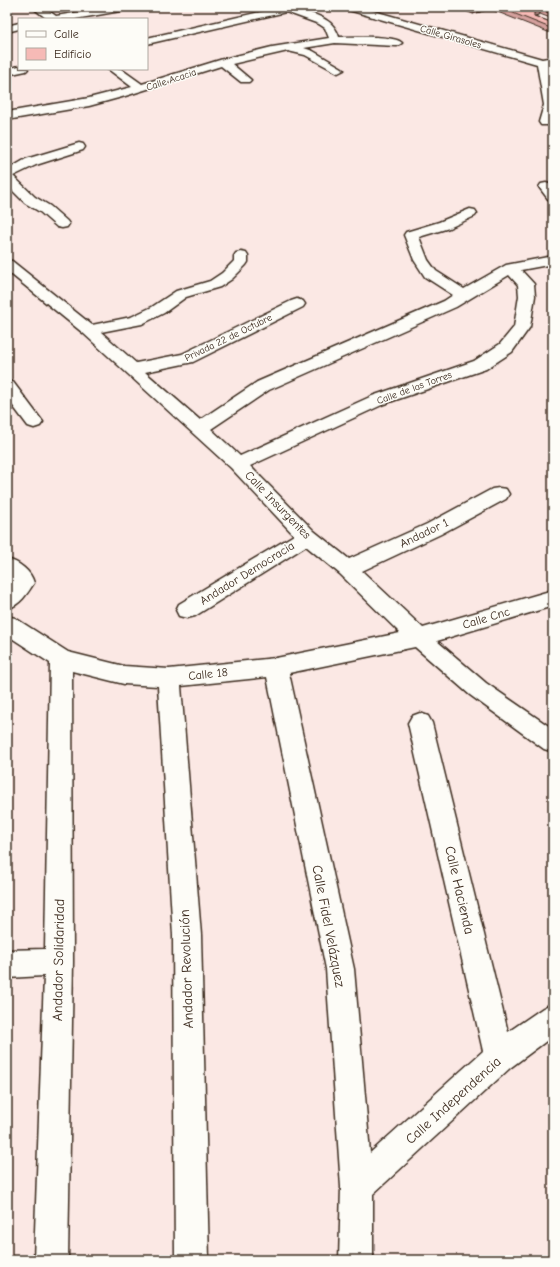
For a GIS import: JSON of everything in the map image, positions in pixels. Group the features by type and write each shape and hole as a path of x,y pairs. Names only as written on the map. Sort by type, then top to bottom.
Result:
{"street":[{"path":"37,7 52,18"},
{"path":"64,18 126,7"},
{"path":"148,41 285,8 304,7"},
{"name":"Calle Girasoles","path":"349,7 548,61"},
{"path":"285,8 317,19 328,25 333,31 335,40"},
{"path":"7,29 18,26"},
{"name":"Calle Acacia","path":"7,116 89,102 141,88 223,62 272,50 335,40 398,43"},
{"path":"289,47 309,53 338,70"},
{"path":"548,61 549,114"},
{"path":"223,62 244,80"},
{"path":"7,72 18,70"},
{"path":"115,70 141,88"},
{"path":"62,224 45,209 30,200 7,176 31,162 79,147"},
{"path":"464,294 430,274 421,260 411,235 470,214"},
{"path":"89,330 136,321 158,310 181,294 216,284 227,276 241,262 241,256"},
{"path":"199,428 263,386 450,304 464,294 511,268 553,260"},
{"name":"Calle Insurgentes","path":"7,264 89,330 199,428 238,464 307,536 347,569 419,638 478,689 553,742"},
{"name":"Calle de las Torres","path":"238,464 378,400 480,365 506,348 522,327 527,296 526,284 511,268"},
{"name":"Privada 22 de Octubre","path":"133,369 187,358 297,304"},
{"path":"7,386 34,422"},
{"name":"Andador 1","path":"347,569 434,529 499,494"},
{"name":"Andador Democracia","path":"187,610 307,536"},
{"path":"7,566 22,578 23,583 7,601"},
{"name":"Calle Cnc","path":"419,638 553,598"},
{"name":"Calle 18","path":"7,624 62,659 124,675 169,678 276,667 419,638"},
{"name":"Andador Solidaridad","path":"51,1260 59,962 62,659"},
{"name":"Calle Fidel Velázquez","path":"276,667 340,970 357,1187 356,1260"},
{"name":"Andador Revolución","path":"169,678 187,934 192,1260"},
{"name":"Calle Hacienda","path":"420,723 499,1057"},
{"path":"7,964 59,962"},
{"name":"Calle Independencia","path":"357,1187 499,1057 553,1018"}],"building":[{"path":"468,7 481,7 474,9"},
{"path":"498,7 553,7 553,14 540,9 534,12 534,16 553,23 553,29"}]}
